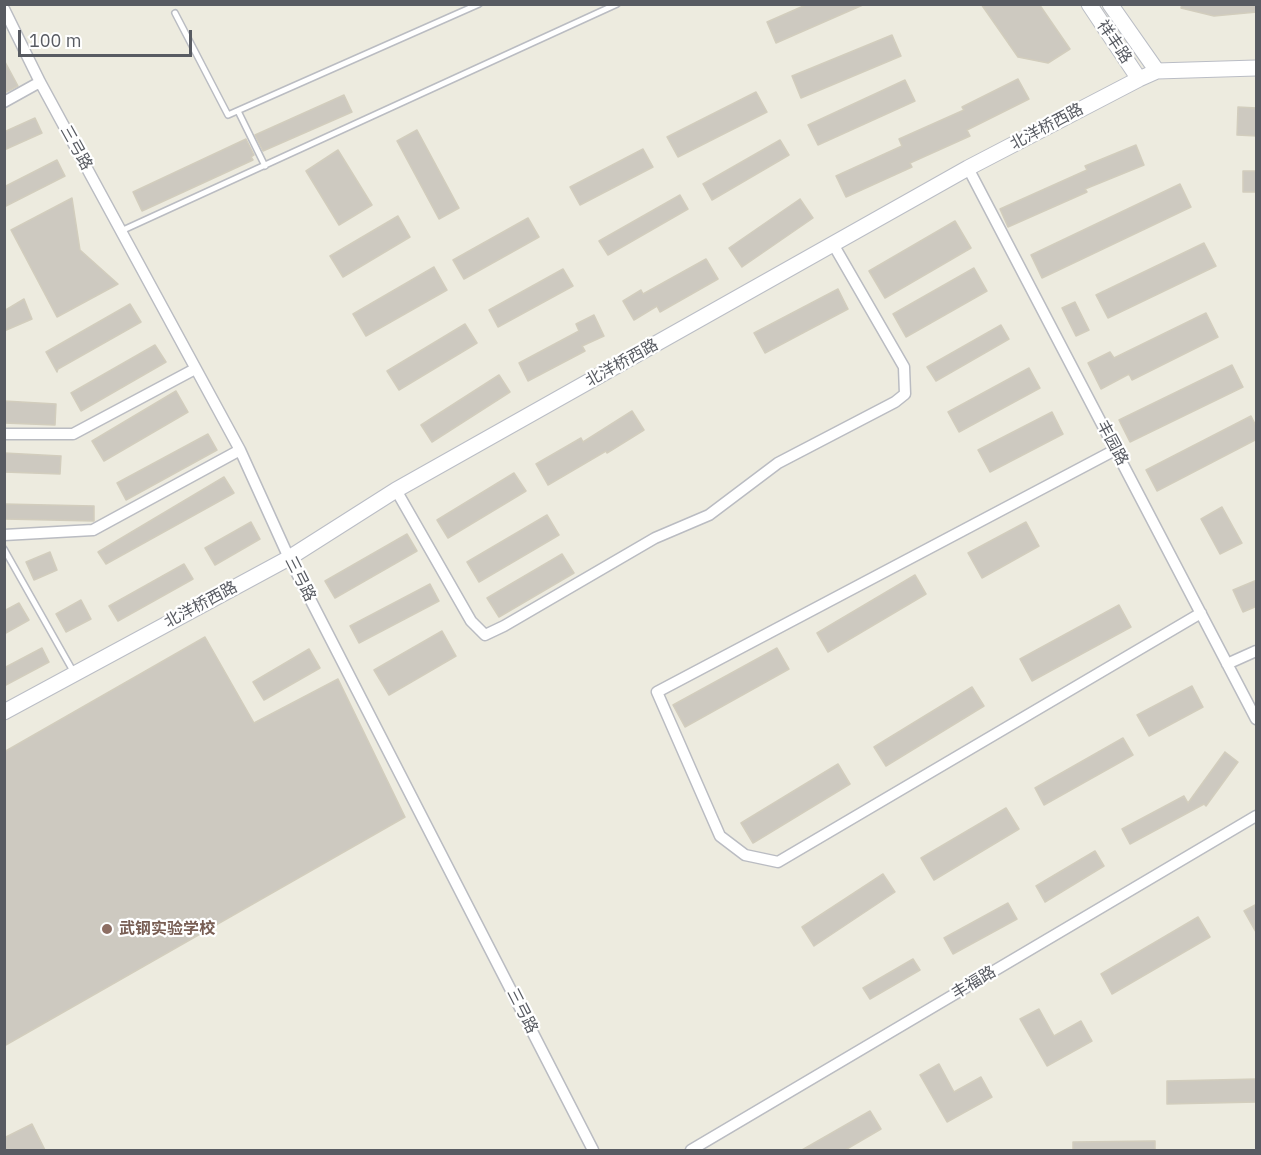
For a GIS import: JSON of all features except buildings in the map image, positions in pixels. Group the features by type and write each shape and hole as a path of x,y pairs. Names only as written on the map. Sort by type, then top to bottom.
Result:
{"main road":[{"name":"祥丰路","path":"1089,4 1139,79"},
{"name":"祥丰路","path":"1110,4 1157,70"},
{"name":"北洋桥西路","path":"4,712 289,558 396,490 968,168 1139,79 1157,70 1257,68"}],"street":[{"name":"三弓路","path":"4,9 40,82 240,450 289,558 593,1150"},
{"path":"4,102 40,82"},
{"name":"丰园路","path":"968,168 1257,719"},
{"path":"396,490 471,621 485,635 655,538 709,515 778,463 895,402 905,394 904,367 833,244"},
{"path":"4,434 73,434 195,369"},
{"path":"4,535 93,530 240,450"},
{"path":"1115,450 657,692 720,836 745,855 778,862 1201,613"},
{"path":"1227,664 1257,651"},
{"name":"丰福路","path":"691,1150 1257,816"}],"lane":[{"path":"175,13 228,115 479,4"},
{"path":"122,231 616,4"},
{"path":"238,111 265,166"},
{"path":"4,549 74,673"}],"place":[{"name":"武钢实验学校","path":"107,929"}]}
